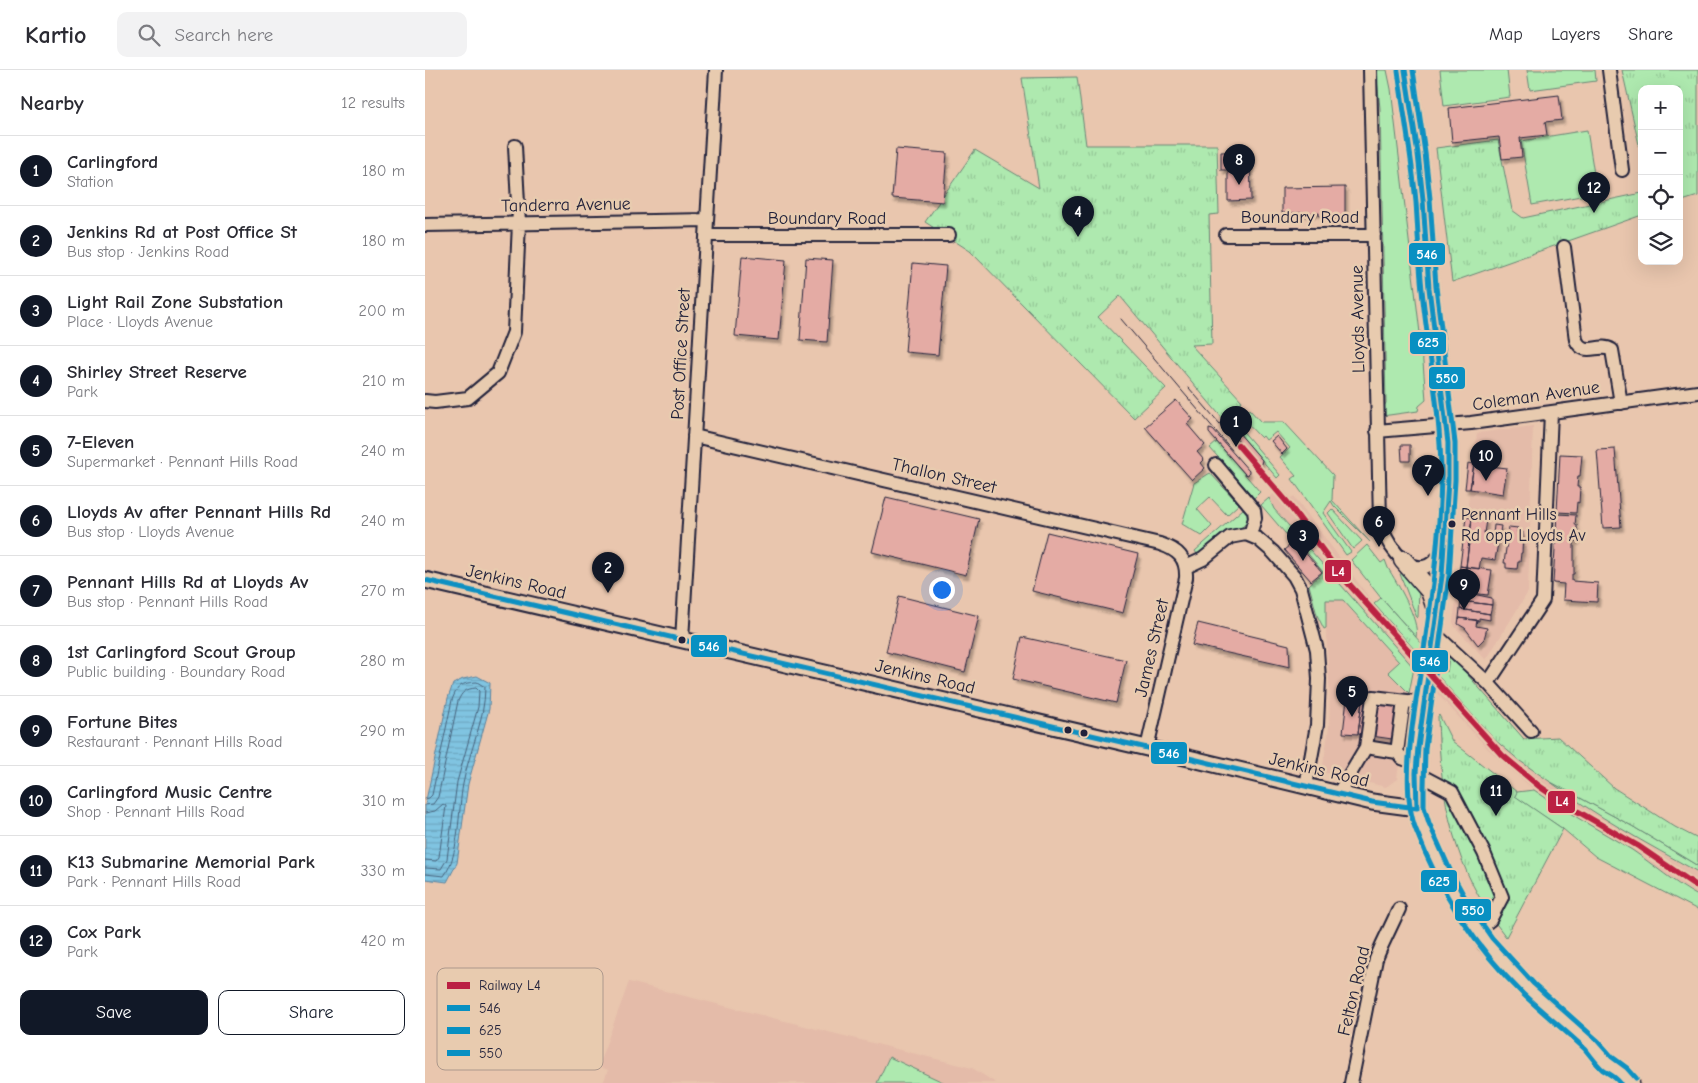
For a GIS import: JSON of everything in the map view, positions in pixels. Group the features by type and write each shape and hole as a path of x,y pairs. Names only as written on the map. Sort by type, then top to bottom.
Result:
{"highway":[{"path":"1405,70 1419,163 1429,288 1448,443 1444,550 1416,768 1417,808 1422,826 1444,875 1477,930 1499,958 1529,989 1592,1046 1607,1063 1622,1073 1630,1083"},
{"path":"1403,560 1430,591 1437,612"},
{"path":"1607,1063 1614,1083"}],"main road":[{"name":"Jenkins Road","path":"425,580 1338,794 1385,804 1417,808"}],"street":[{"name":"Post Office Street","path":"682,640 716,70"},
{"name":"Lloyds Avenue","path":"1370,70 1380,521 1389,543 1403,560"},
{"path":"1609,70 1622,170"},
{"path":"425,401 435,402 468,398 499,373 514,332 519,223 515,146"},
{"name":"Tanderra Avenue","path":"425,225 707,220"},
{"name":"Boundary Road","path":"706,235 949,235"},
{"name":"Boundary Road","path":"1226,235 1374,235"},
{"path":"1564,247 1576,340 1580,347 1584,349 1606,347 1612,350 1621,402"},
{"name":"Coleman Avenue","path":"1377,431 1446,425 1698,392"},
{"path":"1488,683 1543,600 1551,412"},
{"name":"Thallon Street","path":"694,436 1160,544 1172,548 1184,562"},
{"path":"1216,465 1254,510 1255,518 1250,535"},
{"path":"1184,562 1203,559 1230,537 1242,534 1250,535 1266,544 1293,576 1301,589 1317,650 1319,679 1317,724 1306,786"},
{"path":"1403,560 1416,566 1425,567 1434,562 1444,550"},
{"name":"James Street","path":"1147,748 1184,585 1184,562"},
{"path":"1433,641 1488,683 1531,731"},
{"path":"1338,794 1366,747 1373,696 1424,701"},
{"path":"1397,752 1404,700"},
{"path":"1366,747 1397,752 1402,758 1451,792 1484,853 1503,897 1490,920 1477,930"},
{"name":"Felton Road","path":"1351,1083 1376,960 1399,909"}],"shaded area":[{"path":"1533,426 1528,592 1486,660 1455,627 1453,622 1477,433"},
{"path":"1279,489 1285,491 1291,498 1294,496 1374,604 1495,740 1520,761 1577,802 1662,853 1698,872 1698,896 1608,836 1534,790 1488,749 1274,509 1269,498"},
{"path":"1326,600 1343,600 1399,662 1389,672 1409,693 1397,779 1386,787 1322,772 1329,728 1330,695"},
{"path":"629,982 972,1068 996,1083 603,1083 608,1070 603,1068 603,1052"}],"green space":[{"path":"1376,70 1387,70 1391,89 1422,350 1426,400 1419,406 1418,411 1382,416 1382,410 1386,403 1380,108"},
{"path":"1440,70 1507,70 1510,97 1444,106"},
{"path":"1527,70 1595,70 1596,81 1530,90"},
{"path":"1622,70 1698,70 1698,196 1683,201 1683,85 1638,85 1638,140"},
{"path":"1077,77 1086,145 1217,145 1219,214 1209,215 1212,344 1191,345 1242,401 1223,419 1120,296 1098,317 1166,388 1134,418 970,251 925,222 975,150 1039,188 1022,78"},
{"path":"1587,130 1597,193 1532,205 1521,141"},
{"path":"1498,140 1512,210 1523,218 1638,194 1638,216 1452,282 1436,148"},
{"path":"1249,409 1261,422 1284,422 1333,475 1332,500 1370,542 1331,501 1323,513 1351,552 1346,555 1292,479 1296,476 1280,457 1290,448 1276,432 1266,440 1263,436 1261,438 1240,416"},
{"path":"1235,422 1280,475 1277,478 1232,425"},
{"path":"1217,442 1260,492 1254,498 1210,448"},
{"path":"1210,473 1239,504 1227,515 1210,497 1197,509 1212,526 1202,536 1182,524 1194,483"},
{"path":"1269,498 1274,509 1414,668 1409,693 1388,672 1399,662 1343,600 1326,600 1326,628 1324,629 1317,615 1309,585 1323,572 1294,537 1291,540 1261,505"},
{"path":"1243,509 1247,509 1248,522 1242,527 1227,531 1201,553 1197,554 1195,551"},
{"path":"1332,509 1362,541 1353,549 1328,513"},
{"path":"1367,545 1381,563 1385,560 1415,621 1416,637 1381,598 1351,560"},
{"path":"1403,573 1419,587 1417,618 1400,574"},
{"path":"1381,598 1447,672 1449,657 1451,656 1524,739 1558,737 1614,788 1675,827 1698,839 1698,866 1632,826 1549,781 1520,761 1495,740 1374,604"},
{"path":"1439,715 1452,741 1517,792 1515,796 1563,829 1506,937 1488,912 1473,886 1453,832 1446,805 1442,776 1439,747"},
{"path":"1549,781 1632,826 1698,866 1698,872 1603,818"},
{"path":"1534,790 1632,850 1672,880 1698,896 1698,910 1596,857 1563,829 1514,796 1517,792"},
{"path":"889,1057 945,1083 877,1083"}],"water":[{"path":"477,676 490,683 489,709 468,784 457,863 447,882 425,879 425,805 448,698 453,684 463,679"}],"building":[{"path":"1559,95 1562,120 1545,122 1547,135 1520,138 1522,157 1502,159 1499,137 1452,142 1449,108"},
{"path":"896,149 947,153 943,202 892,198"},
{"path":"1250,151 1251,200 1228,201 1228,170 1221,170 1221,152"},
{"path":"1345,187 1345,216 1319,216 1319,213 1282,213 1282,188"},
{"path":"742,256 786,260 779,340 735,336"},
{"path":"806,258 833,260 827,342 800,340"},
{"path":"913,263 946,266 938,355 905,352"},
{"path":"1176,400 1193,419 1187,424 1205,445 1197,452 1204,460 1201,463 1205,468 1192,480 1145,427"},
{"path":"1223,418 1226,418 1262,460 1261,464 1258,463 1222,421"},
{"path":"1209,429 1213,430 1249,471 1248,475 1245,474 1209,433"},
{"path":"1277,436 1287,449 1282,454 1271,441"},
{"path":"1401,445 1410,445 1410,461 1402,461"},
{"path":"1615,449 1621,527 1603,528 1597,450"},
{"path":"1560,454 1582,455 1577,487 1580,487 1579,503 1577,502 1576,513 1557,512"},
{"path":"1468,463 1474,464 1470,489 1465,489"},
{"path":"1474,464 1507,468 1503,494 1470,489"},
{"path":"886,497 979,519 966,575 872,552"},
{"path":"1557,514 1576,515 1577,541 1574,541 1574,574 1572,574 1572,581 1598,583 1597,602 1563,600 1564,584 1553,583"},
{"path":"1466,517 1472,518 1466,567 1460,566"},
{"path":"1472,518 1486,520 1484,533 1493,535 1494,525 1501,526 1495,560 1481,558 1479,569 1466,567"},
{"path":"1509,527 1518,528 1517,532 1523,532 1522,553 1517,569 1506,568 1506,563 1504,563"},
{"path":"1047,532 1138,554 1123,613 1032,591"},
{"path":"1295,541 1322,572 1311,581 1284,550"},
{"path":"1460,566 1466,567 1463,592 1457,591"},
{"path":"1466,567 1492,570 1488,595 1463,592"},
{"path":"1463,592 1492,598 1492,605 1461,601"},
{"path":"899,596 979,616 965,672 886,652"},
{"path":"1461,601 1492,605 1490,614 1460,609"},
{"path":"1460,609 1490,614 1490,620 1479,618 1479,621 1459,618"},
{"path":"1459,618 1477,620 1476,626 1487,628 1484,639 1478,645 1465,628 1458,624"},
{"path":"1198,623 1289,645 1290,667 1192,645"},
{"path":"1022,637 1126,660 1116,703 1013,679"},
{"path":"1347,699 1362,701 1358,734 1343,733"},
{"path":"1362,701 1397,705 1392,739 1358,734"}],"tram line":[{"path":"1121,319 1232,450"},
{"path":"1189,388 1238,445"}],"rail line":[{"name":"L4","path":"1238,445 1287,502 1340,574 1502,755 1539,786 1565,804 1638,846 1698,887"}],"transit line":[{"name":"546","path":"1405,70 1418,154 1429,288 1448,443 1448,480 1442,576 1418,747 1416,773 1417,808"},
{"name":"550","path":"1413,70 1425,153 1436,287 1455,443 1455,480 1449,576 1425,748 1424,807 1429,823 1451,872 1469,905 1492,938 1534,984 1597,1040 1612,1057 1627,1068 1636,1078"},
{"name":"625","path":"1398,71 1416,202 1422,290 1439,429 1441,475 1435,566 1410,744 1408,768 1411,812 1416,830 1436,876 1474,938 1523,994 1585,1049 1603,1070 1620,1083"},
{"name":"546","path":"425,580 1372,802 1417,808"}],"place":[{"name":"1st Carlingford Scout Group","path":"1239,185"},
{"name":"Cox Park","path":"1594,213"},
{"name":"Shirley Street Reserve","path":"1078,237"},
{"name":"Carlingford","path":"1236,447"},
{"name":"Carlingford Music Centre","path":"1486,481"},
{"name":"Pennant Hills Rd at Lloyds Av","path":"1428,496"},
{"name":"Pennant Hills Rd opp Lloyds Av","path":"1452,524"},
{"name":"Lloyds Av after Pennant Hills Rd","path":"1379,547"},
{"name":"Light Rail Zone Substation","path":"1303,561"},
{"name":"Jenkins Rd at Post Office St","path":"608,593"},
{"name":"Fortune Bites","path":"1464,610"},
{"name":"7-Eleven","path":"1352,717"},
{"name":"K13 Submarine Memorial Park","path":"1496,816"}]}
